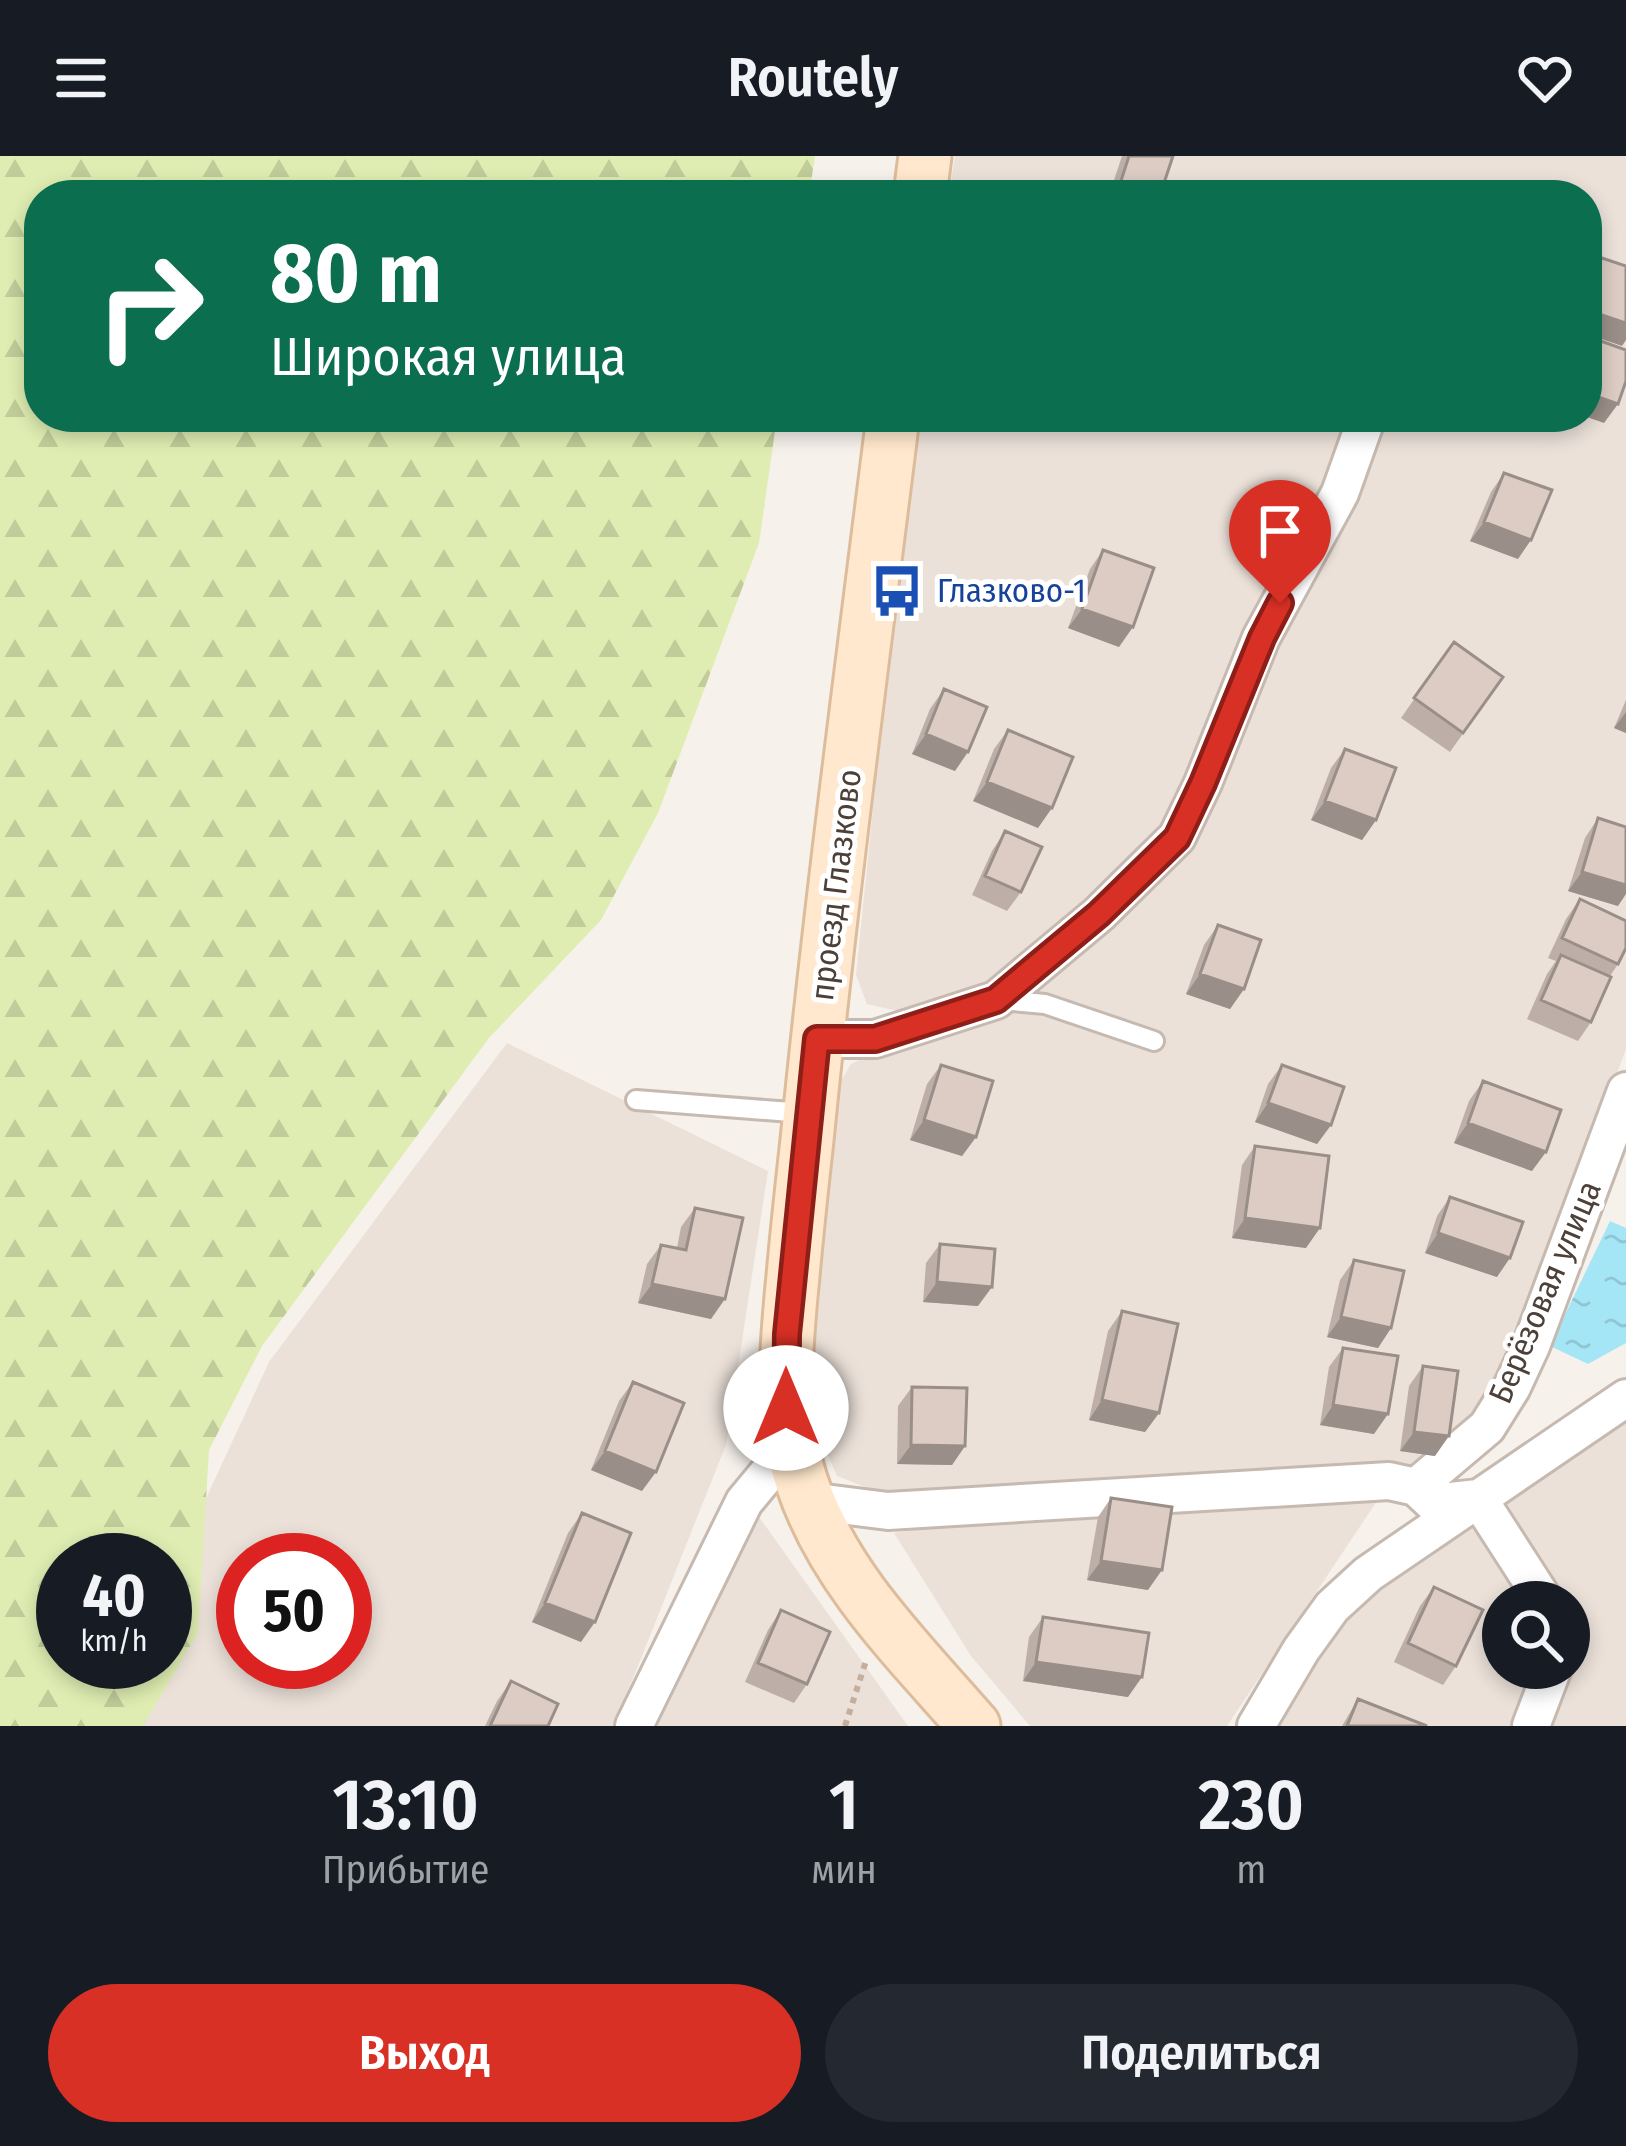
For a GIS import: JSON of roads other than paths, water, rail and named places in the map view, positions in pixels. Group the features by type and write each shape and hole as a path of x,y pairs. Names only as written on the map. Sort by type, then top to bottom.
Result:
{"main road":[{"name":"проезд Глазково","path":"891,432 817,1039 785,1359 786,1408 809,1501 846,1575 974,1726"}],"street":[{"path":"817,1039 875,1039 996,1000 1099,914 1177,838 1262,638 1340,493 1362,432"},
{"name":"Берёзовая улица","path":"1416,1486 1487,1427 1512,1387 1626,1090"},
{"path":"1256,1726 1332,1607 1368,1574 1626,1398"},
{"path":"634,1726 744,1502 792,1444"},
{"path":"809,1501 888,1511 1389,1481 1416,1486 1433,1503 1478,1498"},
{"path":"1478,1498 1531,1581"},
{"path":"1531,1726 1545,1689"}],"lane":[{"path":"996,1000 1046,1004 1154,1041"},
{"path":"636,1100 809,1114"}],"water":[{"path":"1610,1221 1626,1228 1626,1343 1588,1364 1550,1346"}],"place":[{"name":"Глазково-1","path":"897,591"}]}
